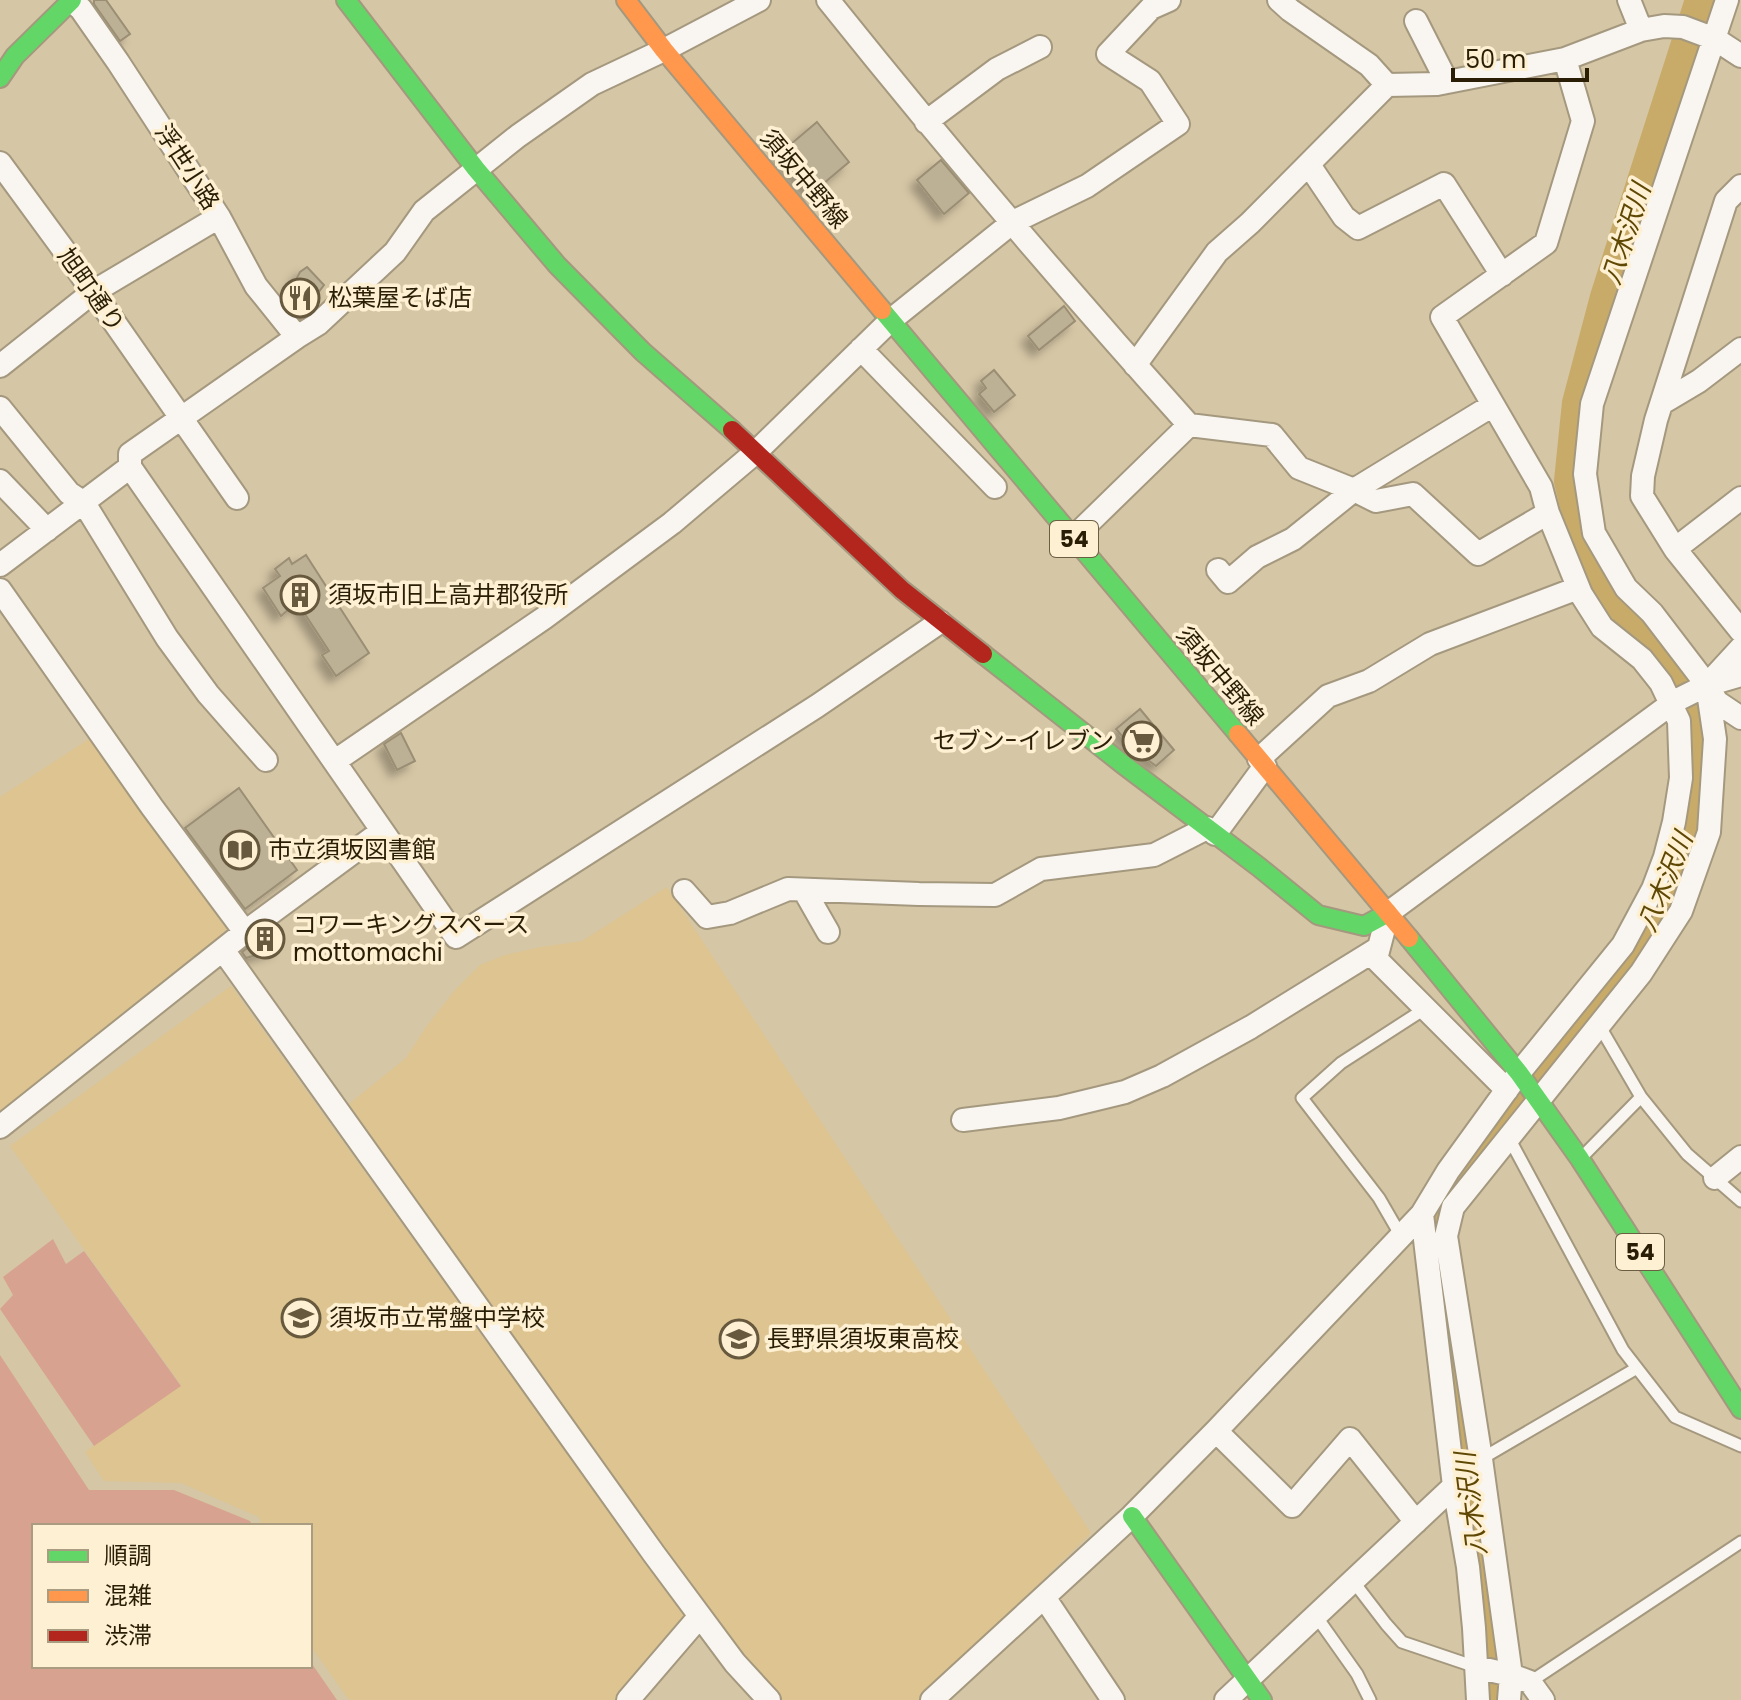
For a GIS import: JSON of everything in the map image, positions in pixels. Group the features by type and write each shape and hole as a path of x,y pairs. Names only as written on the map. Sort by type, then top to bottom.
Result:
{"main road":[{"path":"0,78 15,56 72,0"},
{"path":"346,0 476,169 557,265 643,352 756,452 902,590 1318,915 1364,926 1388,913"},
{"name":"須坂中野線","path":"626,0 664,50 1452,990 1516,1080 1537,1098 1580,1159 1741,1409"},
{"path":"1132,1516 1262,1700"}],"street":[{"name":"浮世小路","path":"72,0 118,62 219,217 256,286 297,337"},
{"path":"759,0 592,84 518,136 424,211 395,252 318,324 130,454 130,467 456,937 817,706 940,622"},
{"path":"828,0 926,122 1189,425 1272,435 1299,468 1376,501 1413,494 1478,554 1548,513"},
{"path":"335,761 544,618 672,523 756,452 891,320 1013,222 1087,186 1178,124 1150,81 1108,54 1151,8 1169,0"},
{"path":"1279,0 1369,65 1387,85"},
{"path":"1629,0 1641,30"},
{"path":"1727,0 1592,404 1585,474 1594,533 1626,588 1652,613 1703,687 1717,702 1741,718"},
{"path":"1416,21 1447,82"},
{"path":"1135,365 1217,252 1250,223 1387,85 1447,82 1565,59 1641,30 1664,26 1683,27 1712,38 1741,56"},
{"path":"926,122 997,69 1040,47"},
{"path":"932,1700 1132,1516 1422,1214 1448,1171 1623,945 1653,889 1674,822 1681,778 1679,721 1673,703 1642,659 1602,627 1578,588 1541,487 1442,317 1546,243 1583,121 1565,59"},
{"name":"旭町通り","path":"0,163 237,498"},
{"path":"1309,165 1344,217 1358,228 1444,184 1502,275"},
{"path":"1741,186 1726,201 1662,403 1643,476 1642,496 1675,549 1741,631"},
{"path":"0,366 93,292 219,217"},
{"path":"861,349 995,487"},
{"path":"1662,403 1699,381 1741,349"},
{"path":"1218,570 1228,582 1257,557 1293,539 1354,490 1493,405"},
{"path":"0,408 69,493 84,503 167,638 208,694 266,760"},
{"path":"1073,538 1189,425"},
{"path":"0,565 130,467"},
{"path":"0,481 47,530"},
{"path":"1675,549 1741,498"},
{"path":"684,891 707,917 730,913 788,889 995,895 1041,869 1154,855 1211,831 1262,763 1328,696 1369,681 1430,644 1578,588"},
{"path":"0,590 152,807 245,932"},
{"path":"1703,687 1741,648"},
{"path":"1516,1080 1426,1008 1376,959 1388,913 1673,703 1703,687 1741,675"},
{"path":"1226,1700 1454,1486 1466,1461 1446,1236 1453,1207 1537,1098 1641,973 1681,911 1709,832 1715,739 1703,687"},
{"path":"0,1127 245,932 382,831"},
{"path":"804,890 828,932"},
{"path":"963,1120 1059,1108 1125,1092 1162,1076 1251,1027 1377,949"},
{"path":"223,950 645,1542 735,1663 769,1700"},
{"path":"1426,1008 1452,990"},
{"path":"1715,1178 1741,1157"},
{"path":"1422,1214 1466,1461 1523,1683"},
{"path":"1216,1431 1292,1506 1350,1439 1416,1522"},
{"path":"1454,1486 1468,1567 1479,1668 1478,1700"},
{"path":"1044,1597 1102,1695"},
{"path":"628,1700 700,1616"},
{"path":"1479,1668 1523,1683"},
{"path":"1509,1700 1523,1683"}],"lane":[{"path":"1401,1236 1379,1198 1302,1098 1341,1063 1426,1008"},
{"path":"1599,1025 1641,1097 1687,1154 1741,1201"},
{"path":"1580,1159 1641,1097"},
{"path":"1509,1137 1623,1350 1675,1417 1741,1446"},
{"path":"1466,1461 1637,1368"},
{"path":"1523,1683 1741,1542"},
{"path":"1353,1581 1402,1642 1479,1668"},
{"path":"1316,1616 1357,1674 1370,1700"}],"shaded area":[{"path":"92,737 226,929 192,965 0,1116 0,797"},
{"name":"長野県須坂東高校","path":"667,887 1091,1533 919,1700 782,1700 707,1613 349,1104 406,1058 454,991 480,965 505,955 582,941"},
{"name":"須坂市立常盤中学校","path":"231,986 684,1616 615,1700 349,1700 312,1648 312,1524 261,1524 259,1517 181,1483 104,1481 85,1452 181,1385 10,1146"},
{"path":"53,1239 66,1264 84,1251 181,1386 94,1446 0,1309 13,1295 3,1277"},
{"path":"0,1355 89,1490 174,1490 251,1524 32,1524 32,1668 312,1668 312,1664 337,1700 0,1700"}],"building":[{"path":"94,0 106,0 130,34 120,41"},
{"path":"817,122 849,162 811,194 778,155"},
{"path":"941,160 969,193 944,214 917,180"},
{"name":"松葉屋そば店","path":"307,267 324,285 305,310 308,314 300,319 285,300 300,272"},
{"path":"1064,306 1075,321 1039,350 1028,336"},
{"path":"994,370 1015,395 994,412 979,394 986,388 981,381"},
{"name":"須坂市旧上高井郡役所","path":"306,555 369,653 336,676 322,655 329,651 297,602 281,616 263,588 280,576 275,569 289,558 292,564"},
{"path":"1140,709 1174,750 1156,766 1133,749 1116,729"},
{"path":"401,733 415,761 397,770 384,744"},
{"name":"市立須坂図書館","path":"239,788 297,870 245,909 185,828"},
{"name":"コワーキングスペース mottomachi","path":"269,932 279,948 246,958 242,952"}],"waterway":[{"name":"八木沢川","path":"1495,1700 1480,1549 1453,1383 1437,1222 1457,1182 1654,926 1672,887 1686,844 1697,777 1697,723 1672,672 1619,605 1586,548 1570,481 1578,403 1606,297 1701,0"}],"traffic: fast":[{"path":"0,78 15,56 72,0"},
{"path":"346,0 476,169 557,265 643,352 732,430"},
{"path":"882,310 1238,734"},
{"path":"983,654 1318,915 1364,926 1388,913"},
{"path":"1409,938 1519,1073 1580,1159 1741,1409"},
{"path":"1132,1516 1262,1700"}],"traffic: slow":[{"path":"626,0 664,50 882,310"},
{"path":"1238,734 1409,938"}],"traffic: jam":[{"path":"732,430 902,590 983,654"}],"place":[{"name":"松葉屋そば店","path":"300,298"},
{"name":"須坂市旧上高井郡役所","path":"300,595"},
{"name":"セブン-イレブン","path":"1142,741"},
{"name":"市立須坂図書館","path":"240,850"},
{"name":"コワーキングスペース mottomachi","path":"265,939"},
{"name":"須坂市立常盤中学校","path":"301,1318"},
{"name":"長野県須坂東高校","path":"739,1339"}]}
